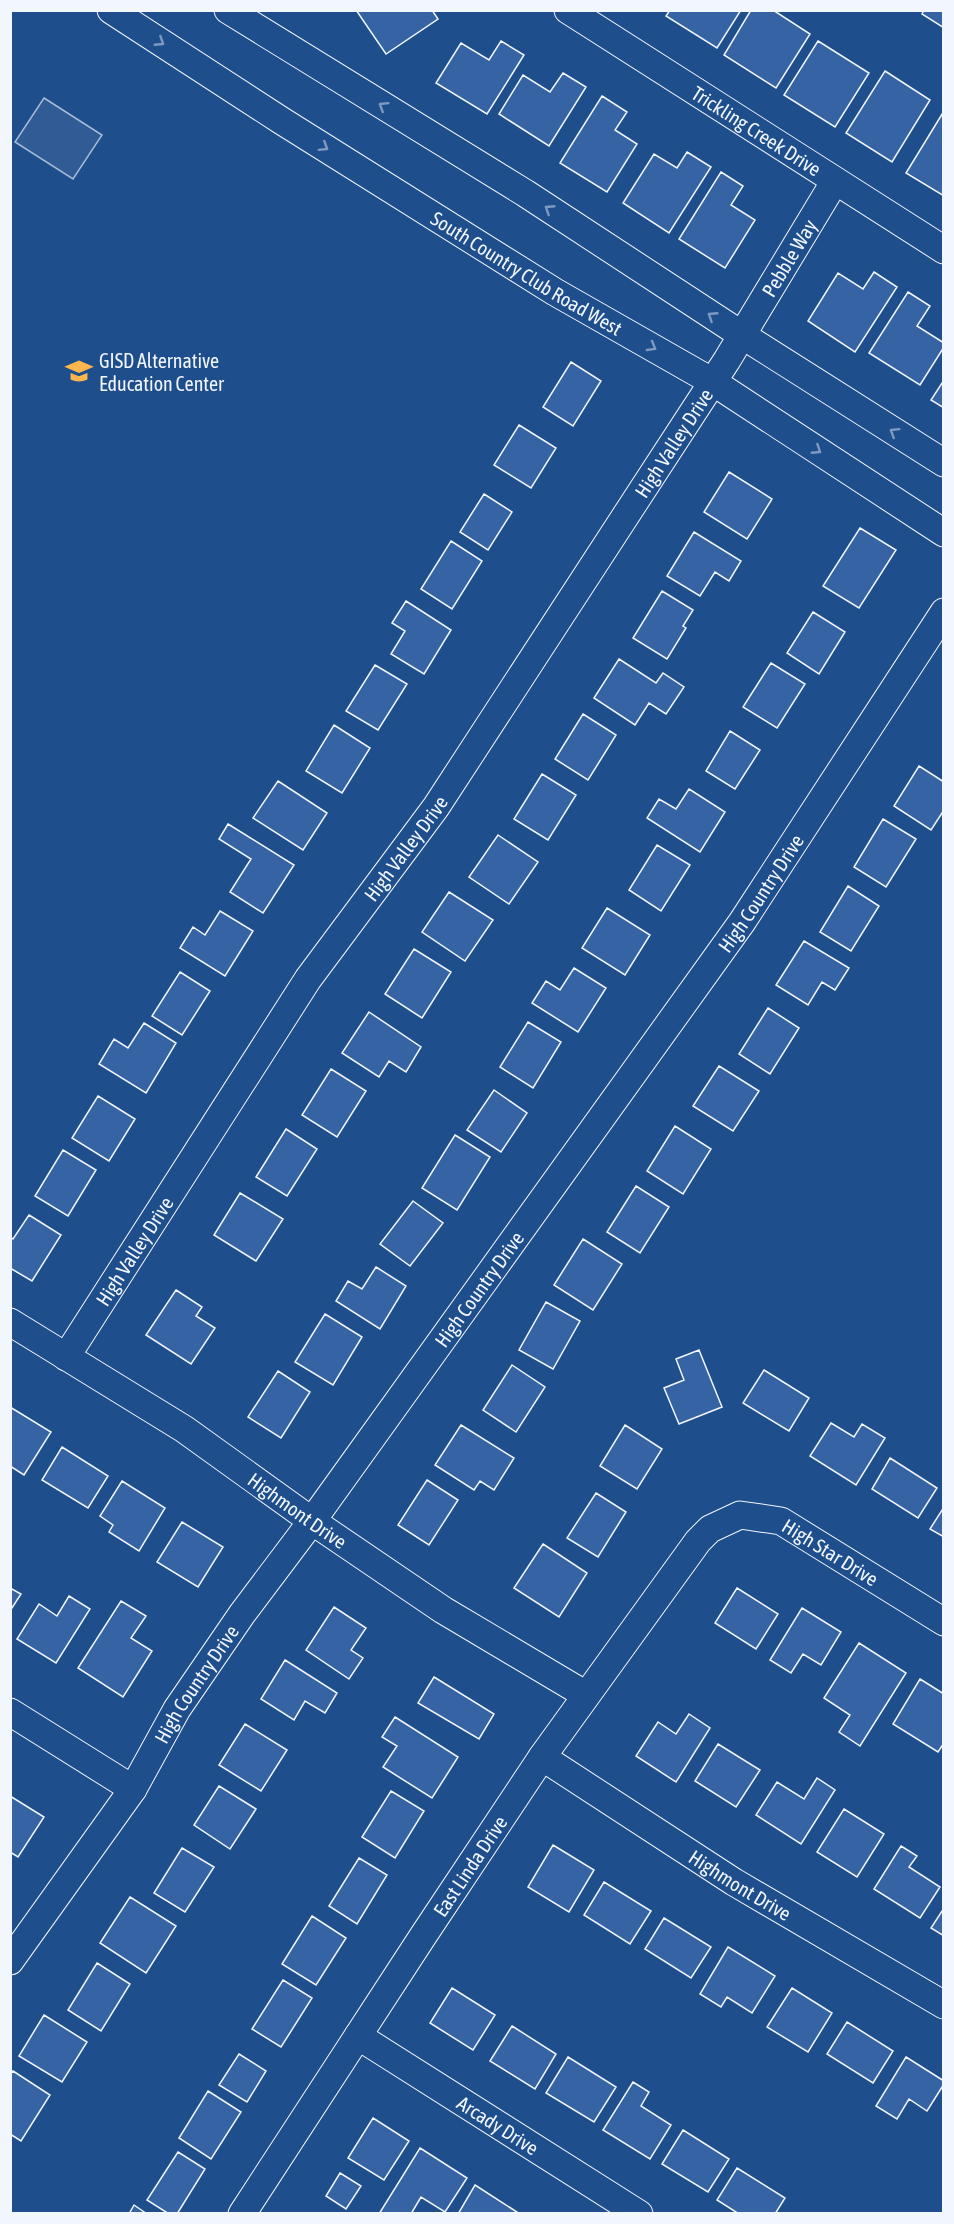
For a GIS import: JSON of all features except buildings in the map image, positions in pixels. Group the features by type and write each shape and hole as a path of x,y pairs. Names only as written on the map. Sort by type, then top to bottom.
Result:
{"street":[{"name":"South Country Club Road West","path":"111,10 282,121 555,292 713,382 944,533"},
{"path":"228,10 525,193 742,335 944,463"},
{"name":"Trickling Creek Drive","path":"568,10 944,250"},
{"name":"Pebble Way","path":"742,335 835,181"},
{"name":"High Valley Drive","path":"66,1357 308,980 436,807 742,335"},
{"name":"High Country Drive","path":"10,1961 133,1789 177,1709 242,1614 312,1521 742,922 944,612"},
{"name":"Highmont Drive","path":"10,1322 184,1429 312,1521 443,1610 586,1695"},
{"name":"High Star Drive","path":"710,1529 740,1515 780,1521 944,1622"},
{"name":"East Linda Drive","path":"242,2214 542,1757 698,1541 710,1529"},
{"path":"10,1712 133,1789"},
{"name":"Highmont Drive","path":"542,1757 734,1882 944,2005"},
{"name":"Arcady Drive","path":"358,2036 639,2214"}],"shaded area":[{"path":"44,98 102,135 73,179 15,142"}],"place":[{"name":"GISD Alternative Education Center","path":"79,371"}]}
